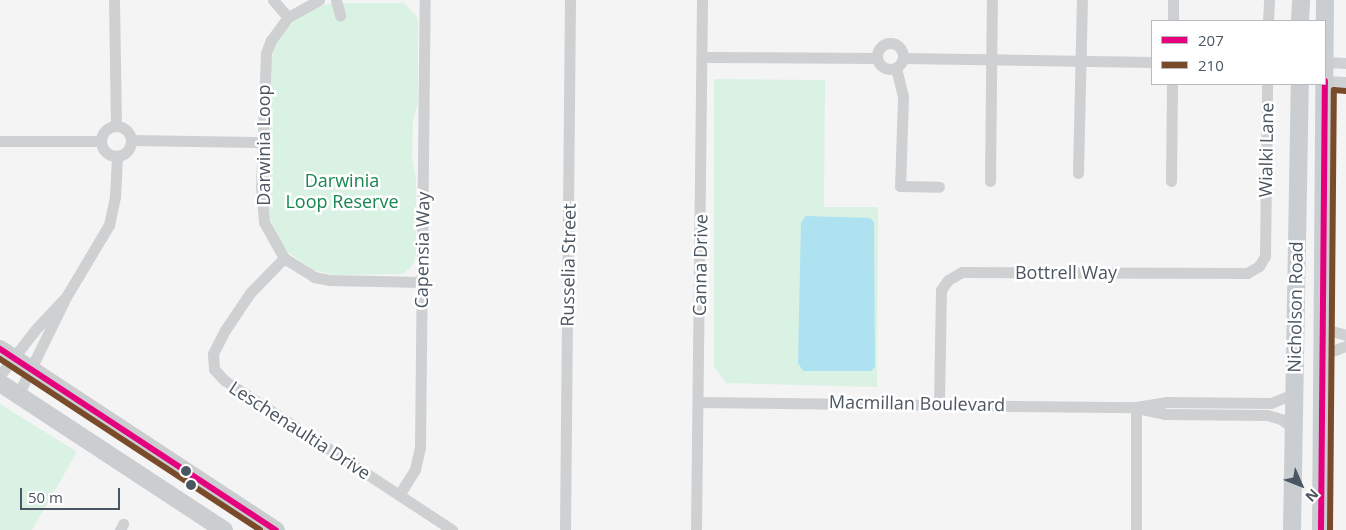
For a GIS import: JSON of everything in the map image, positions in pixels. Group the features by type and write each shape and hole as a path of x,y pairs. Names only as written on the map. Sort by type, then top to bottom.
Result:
{"main road":[{"path":"1300,20 1301,0"},
{"name":"Nicholson Road","path":"1326,0 1326,20"},
{"name":"Nicholson Road","path":"1292,530 1300,85"},
{"name":"Nicholson Road","path":"1321,530 1325,85"},
{"path":"6,353 276,530"},
{"path":"0,383 224,530"}],"street":[{"path":"114,0 116,125"},
{"path":"273,0 288,17"},
{"name":"Darwinia Loop","path":"319,0 288,17 271,40 266,53 261,142 263,215 270,235 284,258 302,271 329,280 422,282"},
{"path":"336,0 340,16"},
{"name":"Capensia Way","path":"399,496 418,460 425,0"},
{"name":"Russelia Street","path":"565,530 570,0"},
{"name":"Canna Drive","path":"696,530 702,0"},
{"path":"990,181 992,0"},
{"path":"1078,173 1082,0"},
{"path":"1173,0 1173,20"},
{"path":"1268,20 1269,0"},
{"path":"896,68 882,67 876,58 878,50 890,43 901,49 903,58 896,68 903,97 900,186 939,187"},
{"path":"702,57 876,58"},
{"path":"903,58 1151,62"},
{"path":"1326,62 1346,62"},
{"path":"1326,81 1346,82"},
{"path":"1171,181 1172,85"},
{"name":"Wialki Lane","path":"1266,216 1267,85"},
{"path":"116,125 125,128 131,140 128,149 117,156 103,151 100,141 106,128 116,125"},
{"path":"131,140 261,142"},
{"path":"0,141 100,141"},
{"path":"18,395 32,371 66,297 109,225 115,196 117,156"},
{"name":"Bottrell Way","path":"939,403 941,290 948,280 962,272 1247,273 1259,266 1265,256 1266,216"},
{"name":"Leschenaultia Drive","path":"284,258 250,292 225,330 213,354 214,369 224,380 452,530"},
{"path":"0,376 6,353 66,297"},
{"path":"1324,329 1346,335"},
{"path":"1324,354 1346,346"},
{"name":"Macmillan Boulevard","path":"698,402 939,403 1136,407 1166,402 1271,402 1293,394"},
{"path":"1136,407 1136,530"},
{"name":"Macmillan Boulevard","path":"1136,407 1165,414 1267,415 1281,419 1293,428"}],"green space":[{"name":"Darwinia Loop Reserve","path":"342,3 404,3 418,18 418,103 413,120 412,158 416,179 416,256 412,266 403,274 335,275 313,270 285,250 268,215 269,81 274,47 285,30 302,14 323,5"},
{"path":"714,79 825,80 824,207 878,207 877,387 726,383 714,366"},
{"path":"0,404 77,452 32,530 0,530"}],"water":[{"path":"806,216 870,218 874,222 875,367 871,371 803,371 798,363 801,222"}],"transit line":[{"name":"207","path":"1321,530 1325,85"},
{"name":"210","path":"1330,530 1334,90 1346,91"},
{"name":"207","path":"0,349 276,530"},
{"name":"210","path":"0,359 260,530"}]}
